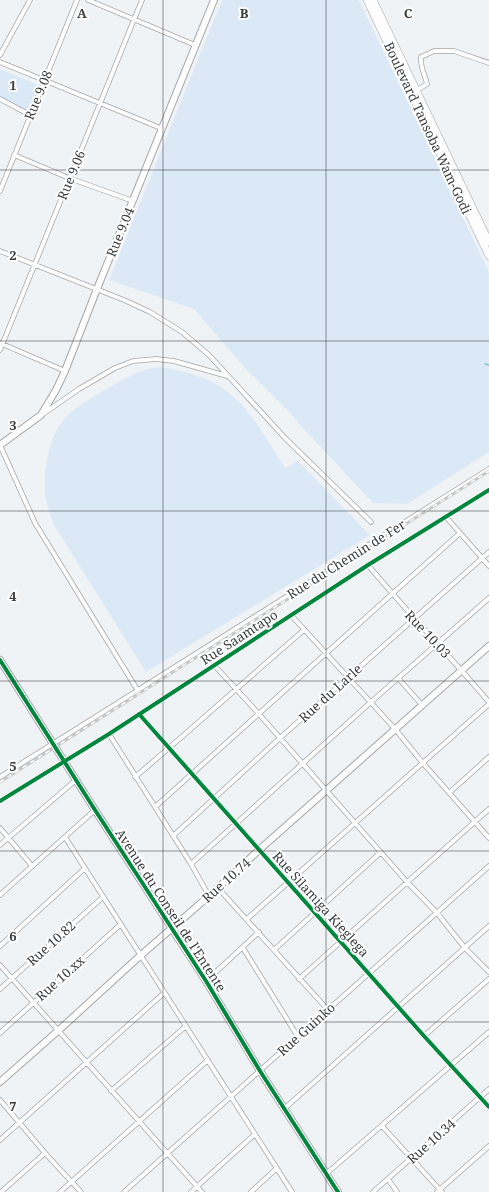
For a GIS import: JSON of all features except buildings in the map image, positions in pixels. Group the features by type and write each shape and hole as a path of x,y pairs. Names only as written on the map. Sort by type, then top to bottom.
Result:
{"main road":[{"name":"Rue 9.04","path":"0,445 41,415 56,390 65,371 214,0"},
{"name":"Boulevard Tansoba Wam-Godi","path":"367,0 489,256"},
{"name":"Boulevard Tansoba Wam-Godi","path":"373,0 489,242"},
{"name":"Rue 10.74","path":"0,1082 172,927 209,896 489,646"},
{"name":"Avenue du Conseil de l'Entente","path":"0,660 64,762 172,927 260,1071 338,1192"}],"street":[{"path":"0,55 30,0"},
{"name":"Rue 9.08","path":"0,191 1,183 14,155 77,0"},
{"path":"88,0 195,45"},
{"name":"Rue 9.06","path":"0,350 1,344 142,0"},
{"path":"417,90 427,84 426,78 420,66 421,57 434,51 454,51 489,63"},
{"path":"0,62 163,129"},
{"path":"0,99 30,115"},
{"path":"14,155 69,178 133,201"},
{"path":"0,251 97,289 150,312 182,332 208,355 285,438 371,522"},
{"path":"1,344 65,371"},
{"path":"41,415 79,389 115,368 133,361 156,359 174,361 228,376"},
{"path":"0,445 35,523 138,691"},
{"name":"Rue du Chemin de Fer","path":"0,777 489,469"},
{"name":"Rue Saamtapo","path":"0,801 109,734 291,615 489,490"},
{"path":"446,517 489,566"},
{"path":"155,807 258,713 326,655 460,533"},
{"name":"Rue du Larle","path":"173,836 280,738 489,552"},
{"name":"Rue 10.03","path":"368,566 462,670 489,703"},
{"path":"191,864 489,598"},
{"path":"291,615 396,730 489,838"},
{"path":"135,777 304,630"},
{"path":"214,665 327,790 407,882 437,913 465,948 489,972"},
{"path":"398,678 423,706"},
{"path":"246,919 489,703"},
{"name":"Rue Silamiga Kieglega","path":"139,714 424,1036 489,1107"},
{"path":"109,734 191,864 209,896"},
{"path":"449,793 489,757"},
{"path":"0,845 76,780"},
{"path":"299,978 489,809"},
{"path":"0,895 95,810"},
{"path":"0,828 32,866"},
{"path":"65,837 84,869 141,955 292,1192"},
{"path":"274,950 381,852"},
{"name":"Rue Guinko","path":"124,1192 370,974 489,866"},
{"path":"0,946 84,869"},
{"path":"218,888 328,1010"},
{"name":"Rue 10.82","path":"0,989 103,897"},
{"name":"Rue 10.xx","path":"0,1033 121,924"},
{"path":"284,1109 489,926"},
{"path":"206,981 259,932"},
{"path":"243,948 298,1037"},
{"path":"0,965 202,1192"},
{"path":"424,1036 489,979"},
{"path":"0,1140 164,993"},
{"path":"112,1091 186,1026"},
{"path":"326,1174 489,1032"},
{"path":"60,1192 208,1060"},
{"name":"Rue 10.34","path":"373,1192 489,1089"},
{"path":"0,1100 45,1153 81,1192"},
{"path":"382,1126 440,1191 489,1146"},
{"path":"191,1192 255,1134"},
{"path":"1,1192 45,1153"},
{"path":"250,1192 277,1168"},
{"path":"388,1179 397,1192"}],"shaded area":[{"path":"222,0 359,0 489,272 489,452 407,504 373,503 292,415 246,369 194,309 109,280"},
{"path":"0,69 39,85 27,114 0,98"},
{"path":"160,367 185,372 206,379 223,388 249,413 285,468 298,461 370,535 146,672 54,525 46,499 45,479 49,449 62,422 68,415 87,401 126,378 139,372"}],"waterway":[{"path":"485,364 489,365"}],"railway":[{"path":"0,782 489,471"}],"cycle path":[{"path":"0,801 109,734 368,565 489,490"},
{"path":"0,660 206,981 260,1071 338,1192"},
{"path":"139,714 424,1036 489,1107"}]}
